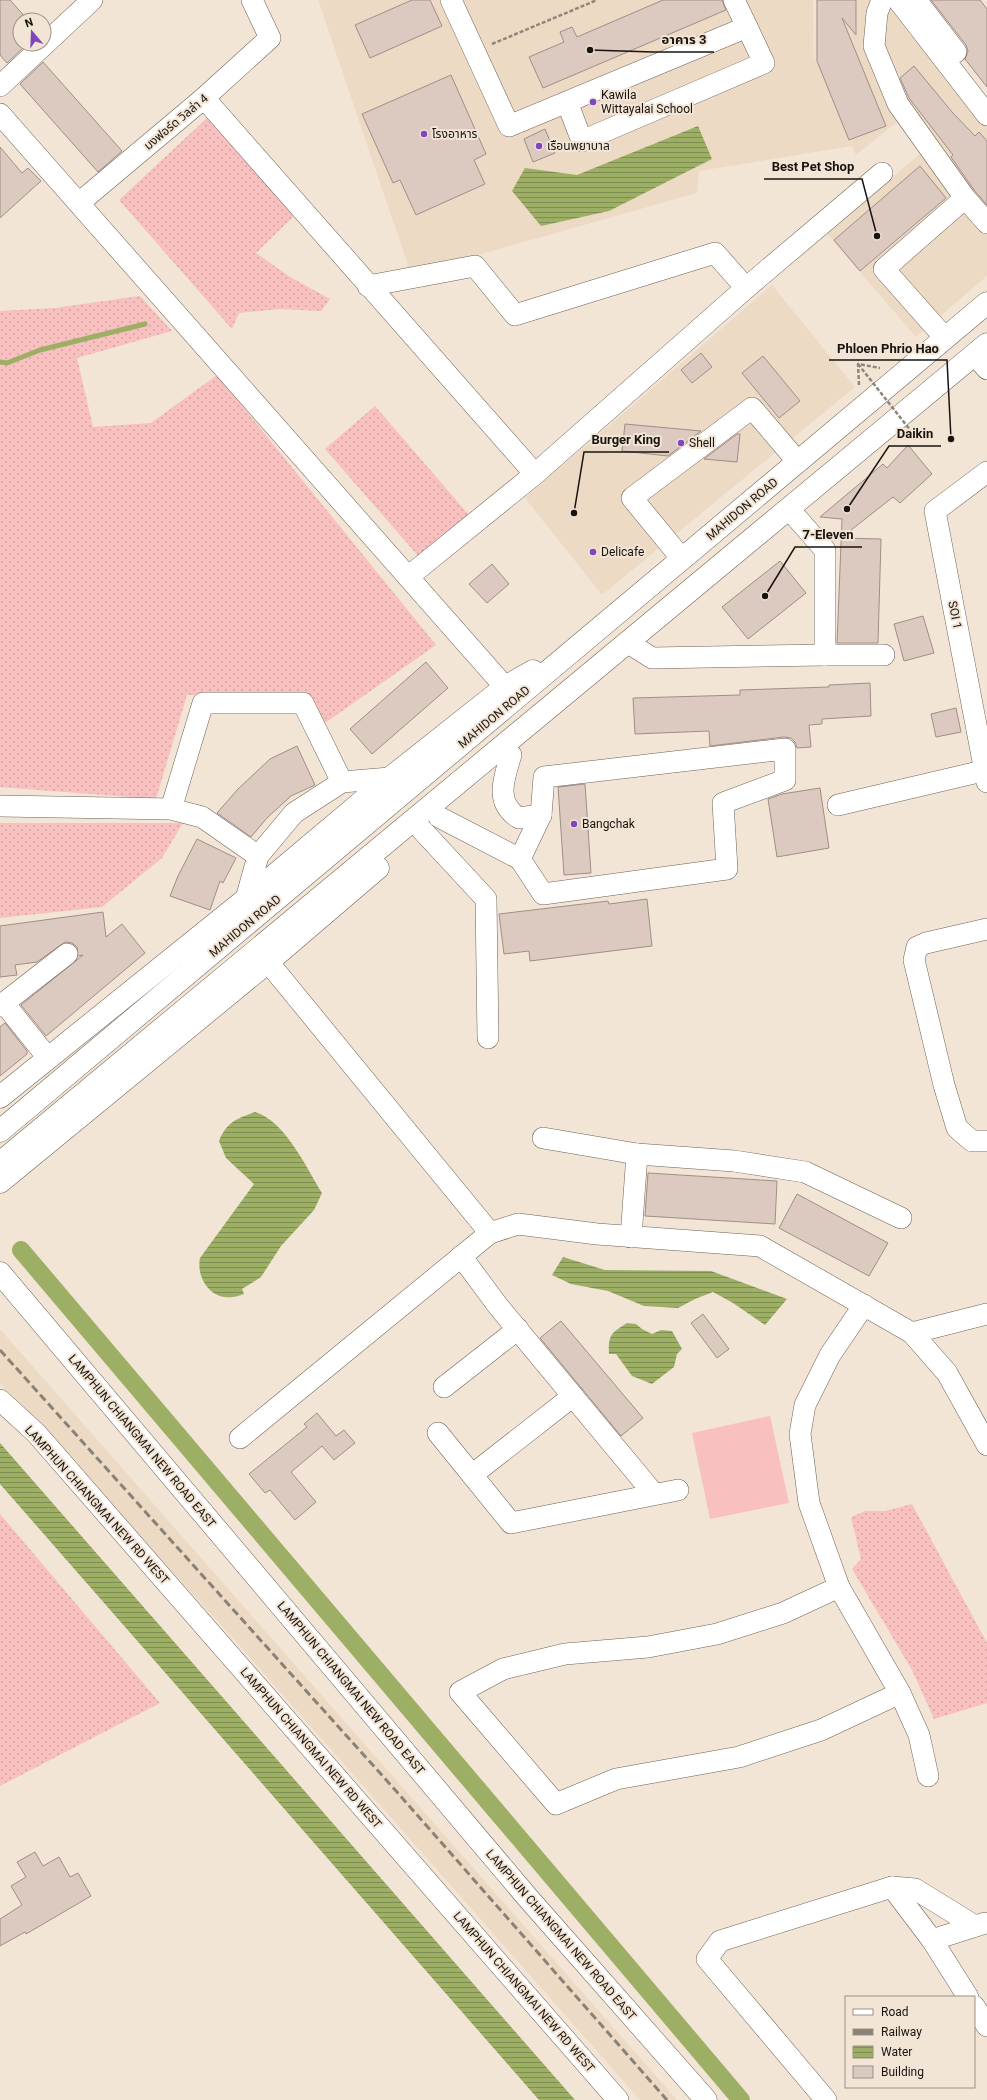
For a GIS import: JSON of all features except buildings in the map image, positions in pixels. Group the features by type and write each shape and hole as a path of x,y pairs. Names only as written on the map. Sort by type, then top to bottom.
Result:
{"main road":[{"name":"MAHIDON ROAD","path":"0,1131 987,303"},
{"name":"MAHIDON ROAD","path":"0,1163 180,1012 594,671 788,508 983,356"},
{"path":"0,1097 246,899 390,778 505,687 582,643"},
{"path":"0,1182 268,962 511,755 544,725 594,671"},
{"name":"LAMPHUN CHIANGMAI NEW ROAD EAST","path":"0,1273 528,1898 706,2100"}],"street":[{"path":"0,86 92,0"},
{"name":"มงฟอร์ด วิลล่า 4","path":"79,203 204,98 270,38 252,0"},
{"path":"451,0 509,126 747,27"},
{"path":"567,102 582,141 764,63 734,0"},
{"path":"882,0 877,14 874,46 898,104 965,198 987,223"},
{"path":"898,0 987,115"},
{"path":"916,0 987,93"},
{"path":"204,98 535,474"},
{"path":"0,114 505,687"},
{"path":"408,577 535,474 746,288 882,173"},
{"path":"945,338 884,269 965,198"},
{"path":"368,286 475,266 515,315 715,254 746,288"},
{"path":"682,559 632,498 752,408 798,462"},
{"name":"SOI 1","path":"986,774 935,511 987,472"},
{"path":"788,508 824,550 825,655"},
{"path":"627,642 652,658 825,655 884,656"},
{"path":"171,809 204,703 303,703 342,782"},
{"path":"430,824 520,859 543,894 726,868 723,804 785,780 786,749 544,777 541,815 520,859"},
{"path":"511,755 503,779 503,797 510,813 519,818 541,815"},
{"path":"838,805 986,774"},
{"path":"246,899 258,856 294,813 342,782 390,778"},
{"path":"0,806 171,809 202,817 258,856"},
{"path":"430,824 486,899 488,1038"},
{"path":"987,929 926,943 917,948 914,960 944,1085 957,1128 972,1141 987,1141"},
{"path":"48,1058 2,1005 67,954"},
{"path":"268,962 490,1233"},
{"path":"543,1138 637,1154 734,1161 805,1172 901,1218"},
{"path":"631,1237 637,1154"},
{"path":"240,1438 490,1233 518,1224 631,1237 760,1246 912,1334 947,1373 987,1445"},
{"path":"461,1256 498,1306 654,1494"},
{"path":"864,1305 830,1355 805,1405 800,1434 809,1504 840,1587 900,1693 920,1735 928,1776"},
{"path":"912,1334 987,1314"},
{"path":"444,1387 518,1329"},
{"path":"472,1475 573,1396"},
{"name":"LAMPHUN CHIANGMAI NEW RD WEST","path":"0,1400 36,1433 618,2100"},
{"path":"438,1433 511,1523 678,1490"},
{"path":"840,1587 783,1613 717,1634 648,1647 565,1654 503,1669 460,1692 556,1804 616,1779 739,1757 821,1730 900,1693"},
{"path":"892,1887 932,1940 967,1996"},
{"path":"826,2100 707,1959 720,1941 892,1887 915,1889 981,1924"},
{"path":"932,1940 981,1924"},
{"path":"975,2008 987,2026"}],"path":[{"path":"474,52 597,0"},
{"path":"858,364 911,431"}],"shaded area":[{"name":"Kawila Wittayalai School","path":"318,0 813,0 815,62 816,0 885,0 909,34 987,118 987,276 916,337 827,234 923,151 897,122 856,155 852,146 699,171 697,193 411,274"},
{"path":"207,118 294,216 256,253 290,277 330,299 321,311 280,309 239,313 232,329 119,200"},
{"path":"772,285 855,387 602,595 525,498"},
{"path":"140,296 172,331 77,358 93,427 151,423 217,375 436,645 325,723 304,698 187,695 156,799 0,787 0,311 55,308"},
{"path":"375,406 469,515 420,558 325,449"},
{"path":"0,823 183,823 162,858 102,907 0,918"},
{"path":"0,1329 677,2100 640,2100 223,1627 0,1384"},
{"path":"770,1416 789,1503 710,1519 692,1433"},
{"path":"912,1504 987,1643 987,1703 934,1719 912,1670 852,1569 861,1559 851,1517 865,1511 885,1511"},
{"path":"0,1514 160,1703 0,1786"}],"water":[{"path":"698,126 712,159 609,211 541,226 512,191 525,168 577,175"},
{"path":"255,1112 266,1117 285,1135 302,1158 322,1193 314,1210 281,1246 261,1277 242,1289 244,1294 234,1297 224,1297 217,1295 206,1286 200,1273 200,1258 254,1184 226,1158 219,1141 225,1129 229,1125 242,1117"},
{"path":"563,1257 605,1270 711,1271 787,1299 765,1325 733,1303 713,1292 678,1308 644,1306 608,1291 571,1284 552,1275"},
{"path":"627,1323 636,1324 652,1334 661,1330 672,1331 682,1349 677,1354 674,1367 652,1384 632,1376 616,1354 609,1354 610,1338 617,1329"},
{"path":"0,1443 575,2100 539,2100 0,1484"}],"waterway":[{"path":"0,362 7,363 40,350 145,324"},
{"path":"21,1250 741,2100"}],"railway":[{"path":"0,1350 397,1792 667,2100"}],"place":[{"name":"อาคาร 3","path":"590,50"},
{"name":"Kawila Wittayalai School","path":"593,102"},
{"name":"โรงอาหาร","path":"424,134"},
{"name":"เรือนพยาบาล","path":"539,146"},
{"name":"Best Pet Shop","path":"877,236"},
{"name":"Phloen Phrio Hao","path":"951,439"},
{"name":"Shell","path":"681,443"},
{"name":"Daikin","path":"847,509"},
{"name":"Burger King","path":"574,513"},
{"name":"Delicafe","path":"593,552"},
{"name":"7-Eleven","path":"765,596"},
{"name":"Bangchak","path":"574,824"}]}
